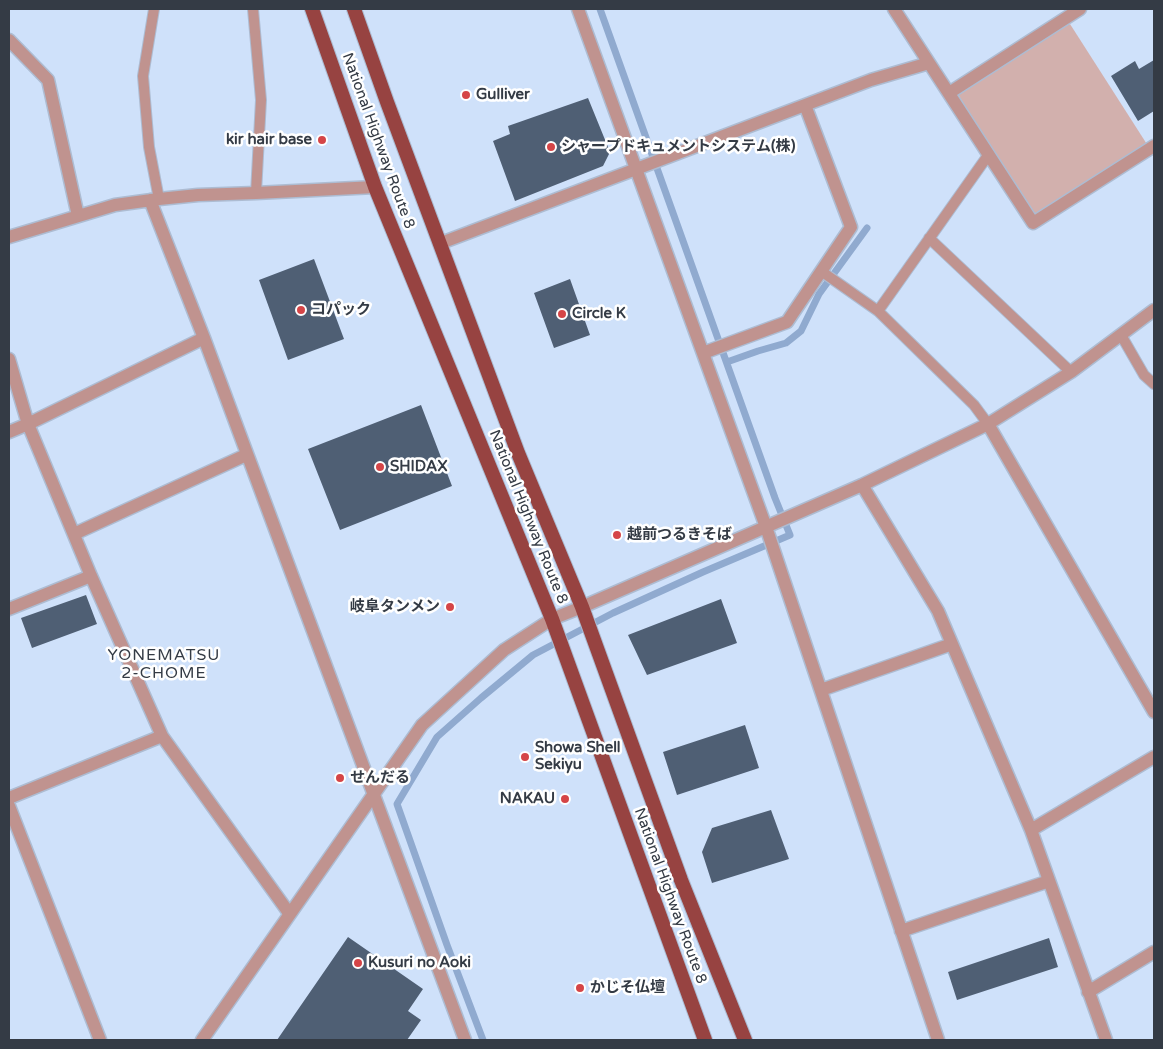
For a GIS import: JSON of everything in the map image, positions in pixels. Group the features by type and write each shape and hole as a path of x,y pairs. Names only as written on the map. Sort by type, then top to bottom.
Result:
{"highway":[{"name":"National Highway Route 8","path":"312,9 375,187 552,619 705,1040"},
{"name":"National Highway Route 8","path":"354,9 518,452 582,607 681,880 745,1040"}],"street":[{"path":"578,9 766,527 938,1040"},
{"path":"894,9 1033,222 1153,150"},
{"path":"949,93 1080,9"},
{"path":"9,40 48,80 78,216"},
{"path":"441,243 871,80 929,63"},
{"path":"703,353 787,322 851,227 806,105"},
{"path":"9,237 115,206 154,199 198,195 375,187"},
{"path":"154,199 246,455 465,1040"},
{"path":"202,1040 422,724 504,650 552,619 862,485 988,424 1071,372 1154,310"},
{"path":"9,432 204,338"},
{"path":"9,359 28,424 91,576 162,736 289,914"},
{"path":"988,424 1154,712"},
{"path":"74,534 246,455"},
{"path":"862,485 938,611 1031,830 1106,1040"},
{"path":"9,609 91,576"},
{"path":"821,690 952,644"},
{"path":"9,798 162,736"},
{"path":"1031,830 1154,758"},
{"path":"9,806 100,1040"},
{"path":"901,931 1049,881"},
{"path":"1088,992 1154,952"}],"lane":[{"path":"154,9 143,76 154,199"},
{"path":"253,9 261,100 256,193"},
{"path":"878,311 988,154"},
{"path":"929,238 1071,372"},
{"path":"821,271 878,311 974,405 988,424"},
{"path":"1120,335 1144,375 1154,384"}],"shaded area":[{"path":"1070,24 1150,149 1033,223 955,89"}],"building":[{"path":"1154,60 1154,111 1138,121 1111,76 1135,61 1139,69"},
{"name":"シャープドキュメントシステム(株)","path":"588,98 610,152 603,166 515,201 493,141 510,134 508,126"},
{"name":"コパック","path":"314,259 344,339 288,360 259,280"},
{"name":"Circle K","path":"570,279 590,335 554,348 534,293"},
{"name":"SHIDAX","path":"421,405 452,486 340,530 308,449"},
{"path":"86,595 97,624 32,648 21,618"},
{"path":"721,599 737,643 647,675 628,635"},
{"path":"745,725 759,768 677,795 663,752"},
{"path":"771,810 789,859 712,883 702,852 712,828"},
{"name":"Kusuri no Aoki","path":"348,937 423,989 408,1011 421,1020 407,1040 277,1040"},
{"path":"1049,938 1058,967 957,1000 948,972"}],"waterway":[{"path":"483,1040 397,804 437,737 533,655 613,613 790,535 775,498 600,9"},
{"path":"727,362 786,343 801,331 819,294 867,228"}],"place":[{"name":"Gulliver","path":"466,95"},
{"name":"kir hair base","path":"322,140"},
{"name":"シャープドキュメントシステム(株)","path":"551,147"},
{"name":"コパック","path":"301,310"},
{"name":"Circle K","path":"562,314"},
{"name":"SHIDAX","path":"380,467"},
{"name":"越前つるきそば","path":"617,535"},
{"name":"岐阜タンメン","path":"450,607"},
{"name":"Showa Shell Sekiyu","path":"525,757"},
{"name":"せんだる","path":"340,778"},
{"name":"NAKAU","path":"565,799"},
{"name":"Kusuri no Aoki","path":"358,963"},
{"name":"かじそ仏壇","path":"580,988"}],"district":[{"name":"YONEMATSU 2-CHOME","path":"164,665"}]}
